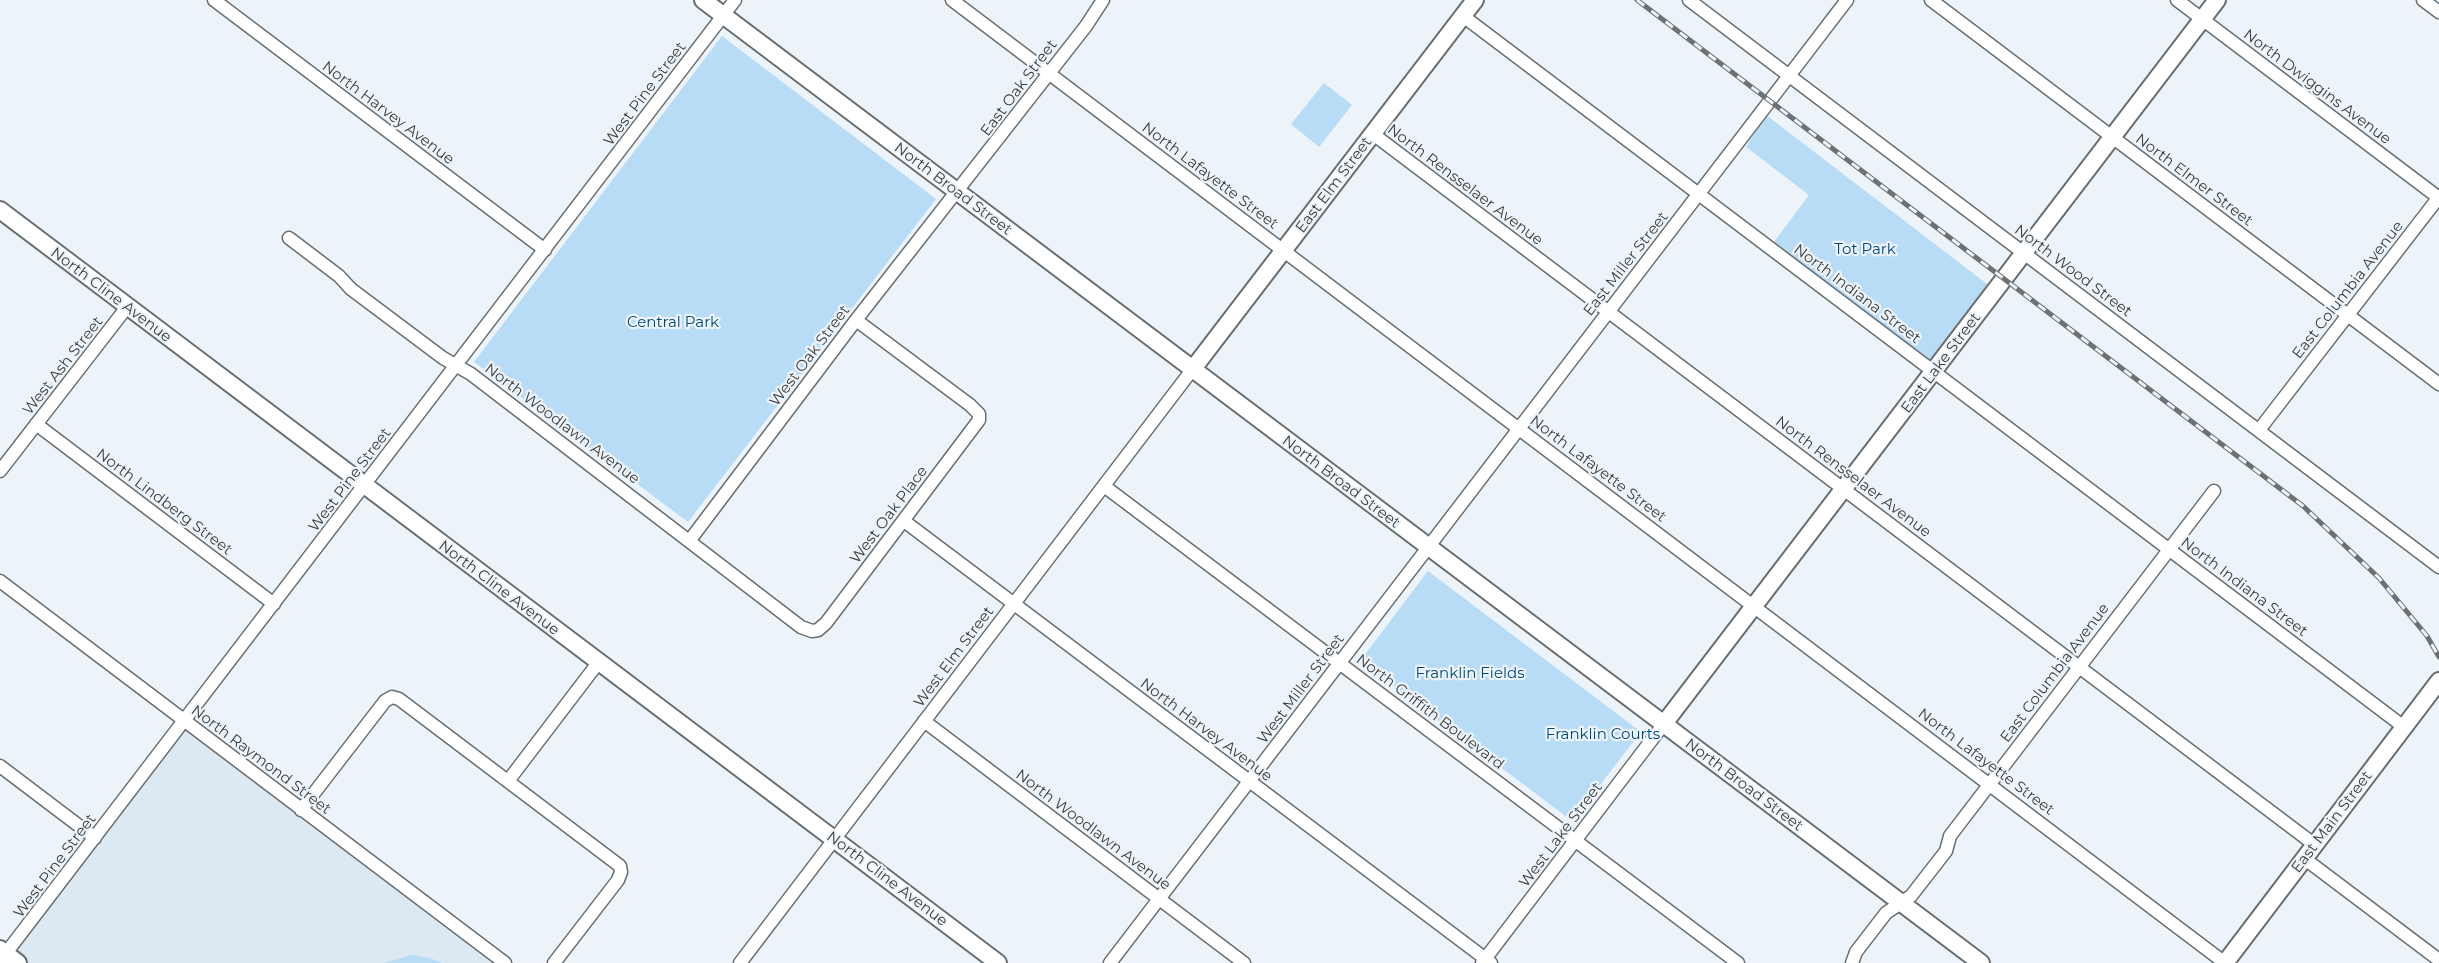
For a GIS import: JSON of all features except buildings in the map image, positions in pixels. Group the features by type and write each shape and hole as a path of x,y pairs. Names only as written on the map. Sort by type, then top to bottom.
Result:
{"street":[{"name":"North Harvey Avenue","path":"214,0 545,250"},
{"name":"North Broad Street","path":"703,0 1981,963"},
{"name":"West Pine Street","path":"6,957 735,0"},
{"name":"North Lafayette Street","path":"952,0 2225,963"},
{"name":"East Oak Street","path":"957,192 1086,26 1103,0"},
{"name":"East Elm Street","path":"1192,370 1475,0"},
{"name":"North Wood Street","path":"1689,0 2439,567"},
{"name":"East Miller Street","path":"1428,547 1847,0"},
{"name":"North Elmer Street","path":"1931,0 2439,384"},
{"name":"North Dwiggins Avenue","path":"2177,0 2439,198"},
{"name":"East Lake Street","path":"1663,724 2217,0"},
{"path":"2423,0 2439,12"},
{"name":"North Indiana Street","path":"1463,16 2404,727"},
{"name":"North Rensselaer Avenue","path":"1373,134 2315,845"},
{"name":"West Oak Street","path":"690,540 856,320 957,192"},
{"name":"East Columbia Avenue","path":"2259,430 2439,198"},
{"name":"North Cline Avenue","path":"0,210 998,963"},
{"name":"North Woodlawn Avenue","path":"289,238 339,276 351,289 443,358 471,374 801,627 818,630"},
{"name":"West Ash Street","path":"0,471 127,307"},
{"name":"West Oak Place","path":"818,630 975,428 979,414 856,320"},
{"name":"West Elm Street","path":"746,961 834,840 1192,370"},
{"name":"North Lindberg Street","path":"36,424 274,604"},
{"name":"North Griffith Boulevard","path":"1104,486 1738,963"},
{"name":"East Columbia Avenue","path":"1852,961 1856,952 1886,913 1911,896 1946,851 1950,836 2214,491"},
{"name":"North Harvey Avenue","path":"904,521 1486,962"},
{"name":"West Miller Street","path":"1110,963 1428,547"},
{"name":"North Raymond Street","path":"0,581 505,963"},
{"path":"508,781 598,663"},
{"name":"East Main Street","path":"2225,963 2439,681"},
{"path":"301,810 382,704 392,697 401,700 614,861 621,869 618,880 554,963"},
{"name":"North Woodlawn Avenue","path":"924,722 1244,963"},
{"name":"West Lake Street","path":"1486,962 1663,724"},
{"path":"0,766 95,838"},
{"path":"2305,859 2439,960"}],"shaded area":[{"path":"184,721 506,963 0,963"}],"green space":[{"name":"Central Park","path":"722,36 936,199 688,522 474,362"},
{"path":"1324,83 1352,105 1319,147 1291,124"},
{"name":"Tot Park","path":"1766,115 1991,287 1933,362 1774,242 1809,195 1746,147"},
{"name":"Franklin Fields","path":"1428,571 1641,732 1572,821 1360,661"},
{"path":"412,955 430,958 442,963 384,963"}],"railway":[{"path":"1637,0 2303,506 2379,578 2427,636 2439,657"}],"park label":[{"name":"Franklin Courts","path":"1603,735"}]}
